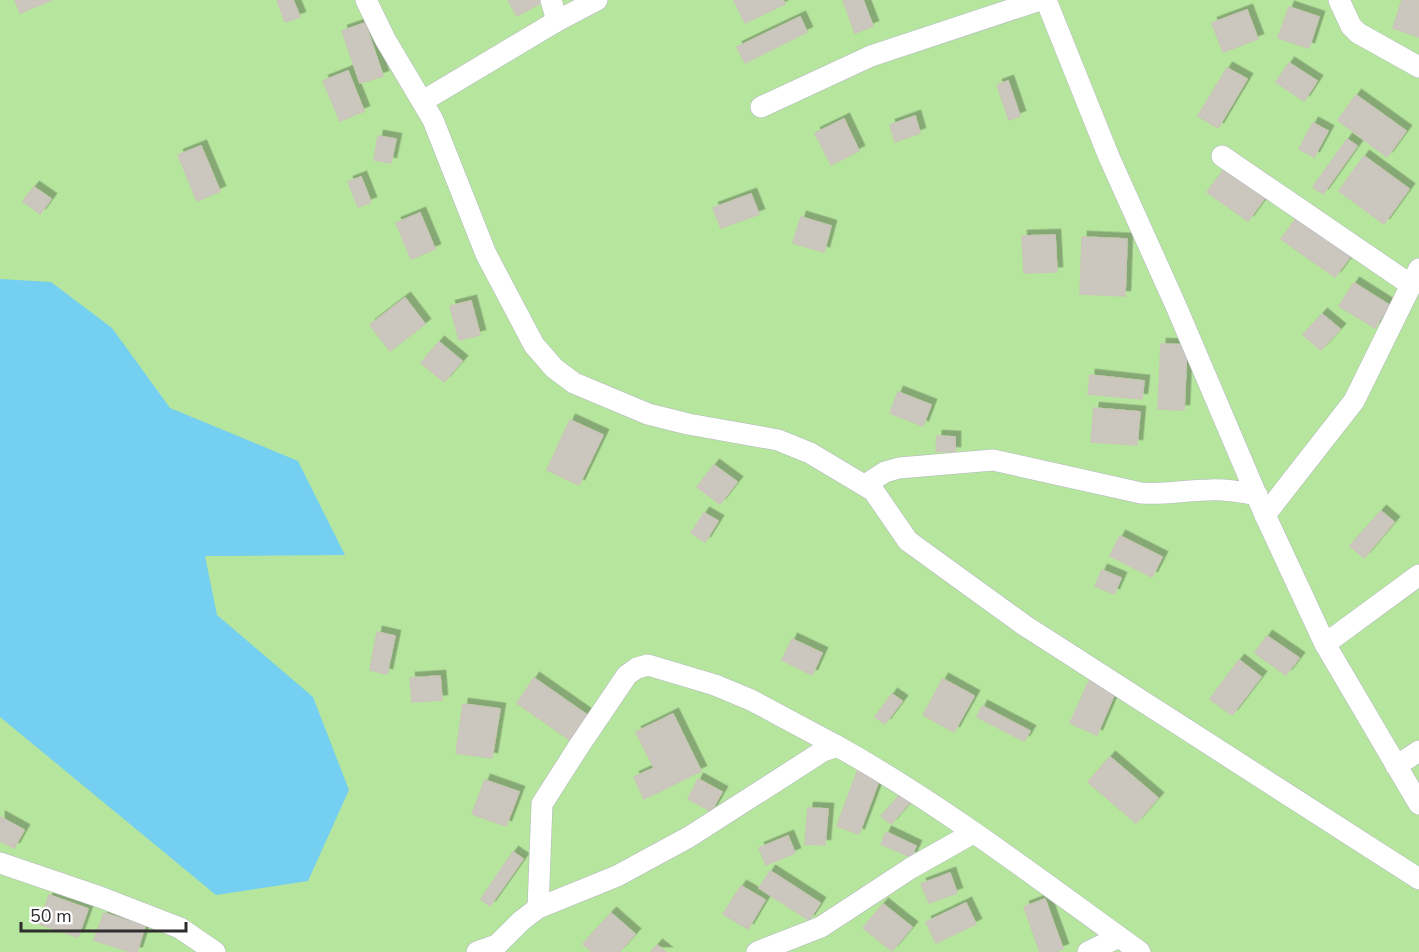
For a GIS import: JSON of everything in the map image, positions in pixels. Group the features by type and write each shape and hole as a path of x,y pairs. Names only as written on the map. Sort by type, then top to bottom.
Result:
{"street":[{"path":"366,0 385,39 434,120 486,254 534,345 554,368 574,383 648,414 688,424 777,440 810,453 872,490"},
{"path":"551,0 557,21"},
{"path":"423,101 557,21 597,0"},
{"path":"760,106 881,52 1040,0"},
{"path":"1046,0 1109,157 1176,306 1265,515 1325,644 1419,804"},
{"path":"1339,0 1351,26 1358,33 1419,67"},
{"path":"1222,156 1415,277 1354,401 1265,515"},
{"path":"1257,495 1208,489 1159,495 1141,494 993,460 899,468 885,472 868,483 908,541 1024,626 1419,879"},
{"path":"1325,644 1419,575"},
{"path":"538,908 542,804 627,675 637,668 648,665 715,685 751,700 870,764 973,832 1140,952"},
{"path":"493,950 521,921 538,908 617,876 678,843 823,751 837,746"},
{"path":"1396,766 1419,751"},
{"path":"757,952 820,927 911,868 973,832"},
{"path":"0,864 100,897 180,928 215,952"},
{"path":"1088,952 1119,937"}],"green space":[{"path":"0,0 1419,0 1419,952 0,952"}],"water":[{"path":"0,279 51,282 112,328 170,408 298,461 345,555 205,556 217,615 313,697 349,790 308,881 216,895 0,717"}],"building":[{"path":"15,0 52,0 20,13"},
{"path":"277,0 293,0 300,17 285,22"},
{"path":"508,0 546,0 517,16"},
{"path":"734,0 783,0 785,4 745,23"},
{"path":"843,0 863,0 873,26 855,33"},
{"path":"1402,0 1419,0 1419,37 1393,28"},
{"path":"1289,7 1319,17 1309,48 1278,38"},
{"path":"1247,10 1258,39 1223,52 1212,23"},
{"path":"800,17 807,32 745,63 737,47"},
{"path":"365,23 383,76 360,83 342,31"},
{"path":"1289,63 1317,81 1304,101 1276,82"},
{"path":"1227,68 1247,79 1218,128 1198,116"},
{"path":"348,71 364,111 340,121 323,81"},
{"path":"1008,81 1020,116 1009,120 997,85"},
{"path":"1356,95 1406,131 1387,157 1338,120"},
{"path":"915,116 920,133 895,142 890,125"},
{"path":"844,119 859,151 831,165 815,133"},
{"path":"1313,123 1328,131 1314,157 1299,149"},
{"path":"378,136 396,139 391,163 374,160"},
{"path":"1347,139 1357,146 1323,194 1313,187"},
{"path":"201,146 220,191 197,201 178,155"},
{"path":"1364,156 1409,189 1384,224 1339,191"},
{"path":"1229,163 1269,192 1248,221 1207,192"},
{"path":"361,177 371,202 358,207 348,182"},
{"path":"34,187 51,199 40,214 23,201"},
{"path":"751,194 759,214 721,228 713,208"},
{"path":"420,213 435,249 411,259 396,223"},
{"path":"1298,216 1352,254 1335,277 1281,239"},
{"path":"801,217 831,226 824,252 793,243"},
{"path":"1055,235 1057,272 1024,273 1022,236"},
{"path":"1082,237 1127,239 1125,296 1080,294"},
{"path":"1354,283 1389,305 1375,328 1339,306"},
{"path":"405,298 425,324 390,351 370,325"},
{"path":"471,301 480,335 459,340 450,306"},
{"path":"1322,314 1340,329 1321,350 1303,335"},
{"path":"439,342 462,361 444,382 421,363"},
{"path":"1161,344 1187,345 1184,410 1158,409"},
{"path":"1090,375 1144,381 1142,399 1088,394"},
{"path":"898,392 931,405 923,426 890,413"},
{"path":"1094,408 1140,412 1137,445 1091,442"},
{"path":"570,420 603,435 579,485 547,470"},
{"path":"937,436 955,437 955,452 936,451"},
{"path":"714,465 737,482 720,504 697,487"},
{"path":"1381,511 1394,522 1364,558 1350,546"},
{"path":"704,513 718,521 705,542 691,533"},
{"path":"1120,536 1162,557 1152,577 1110,556"},
{"path":"1102,570 1121,578 1114,594 1095,586"},
{"path":"377,632 395,636 387,674 370,670"},
{"path":"1267,636 1299,658 1286,675 1255,653"},
{"path":"792,639 822,653 812,675 782,660"},
{"path":"1239,660 1261,677 1232,715 1210,699"},
{"path":"440,676 442,700 412,702 410,678"},
{"path":"534,678 587,715 570,740 517,703"},
{"path":"943,679 974,696 954,732 923,715"},
{"path":"1089,681 1115,693 1097,735 1070,723"},
{"path":"892,694 902,701 885,724 875,717"},
{"path":"463,704 500,709 492,758 456,753"},
{"path":"982,706 1030,731 1024,741 977,717"},
{"path":"673,714 701,771 644,799 634,777 654,768 636,732"},
{"path":"1110,757 1158,798 1136,823 1088,782"},
{"path":"859,767 881,775 859,834 837,826"},
{"path":"698,779 722,792 711,811 688,799"},
{"path":"485,780 519,792 506,826 472,814"},
{"path":"900,795 909,803 891,824 881,816"},
{"path":"808,808 828,809 825,845 805,844"},
{"path":"0,817 24,830 14,848 0,841"},
{"path":"886,832 916,846 911,857 881,844"},
{"path":"788,836 795,853 766,865 759,848"},
{"path":"513,852 523,859 490,906 481,899"},
{"path":"770,871 820,903 809,920 759,888"},
{"path":"950,873 957,893 929,903 921,884"},
{"path":"741,886 765,900 748,929 723,914"},
{"path":"49,895 88,909 78,937 39,924"},
{"path":"1045,899 1063,949 1054,952 1040,952 1024,907"},
{"path":"966,903 976,924 936,943 926,922"},
{"path":"883,904 912,927 892,951 863,928"},
{"path":"104,913 145,926 137,952 94,940"},
{"path":"611,913 635,934 619,952 592,952 583,944"},
{"path":"657,945 666,952 651,952"}]}
